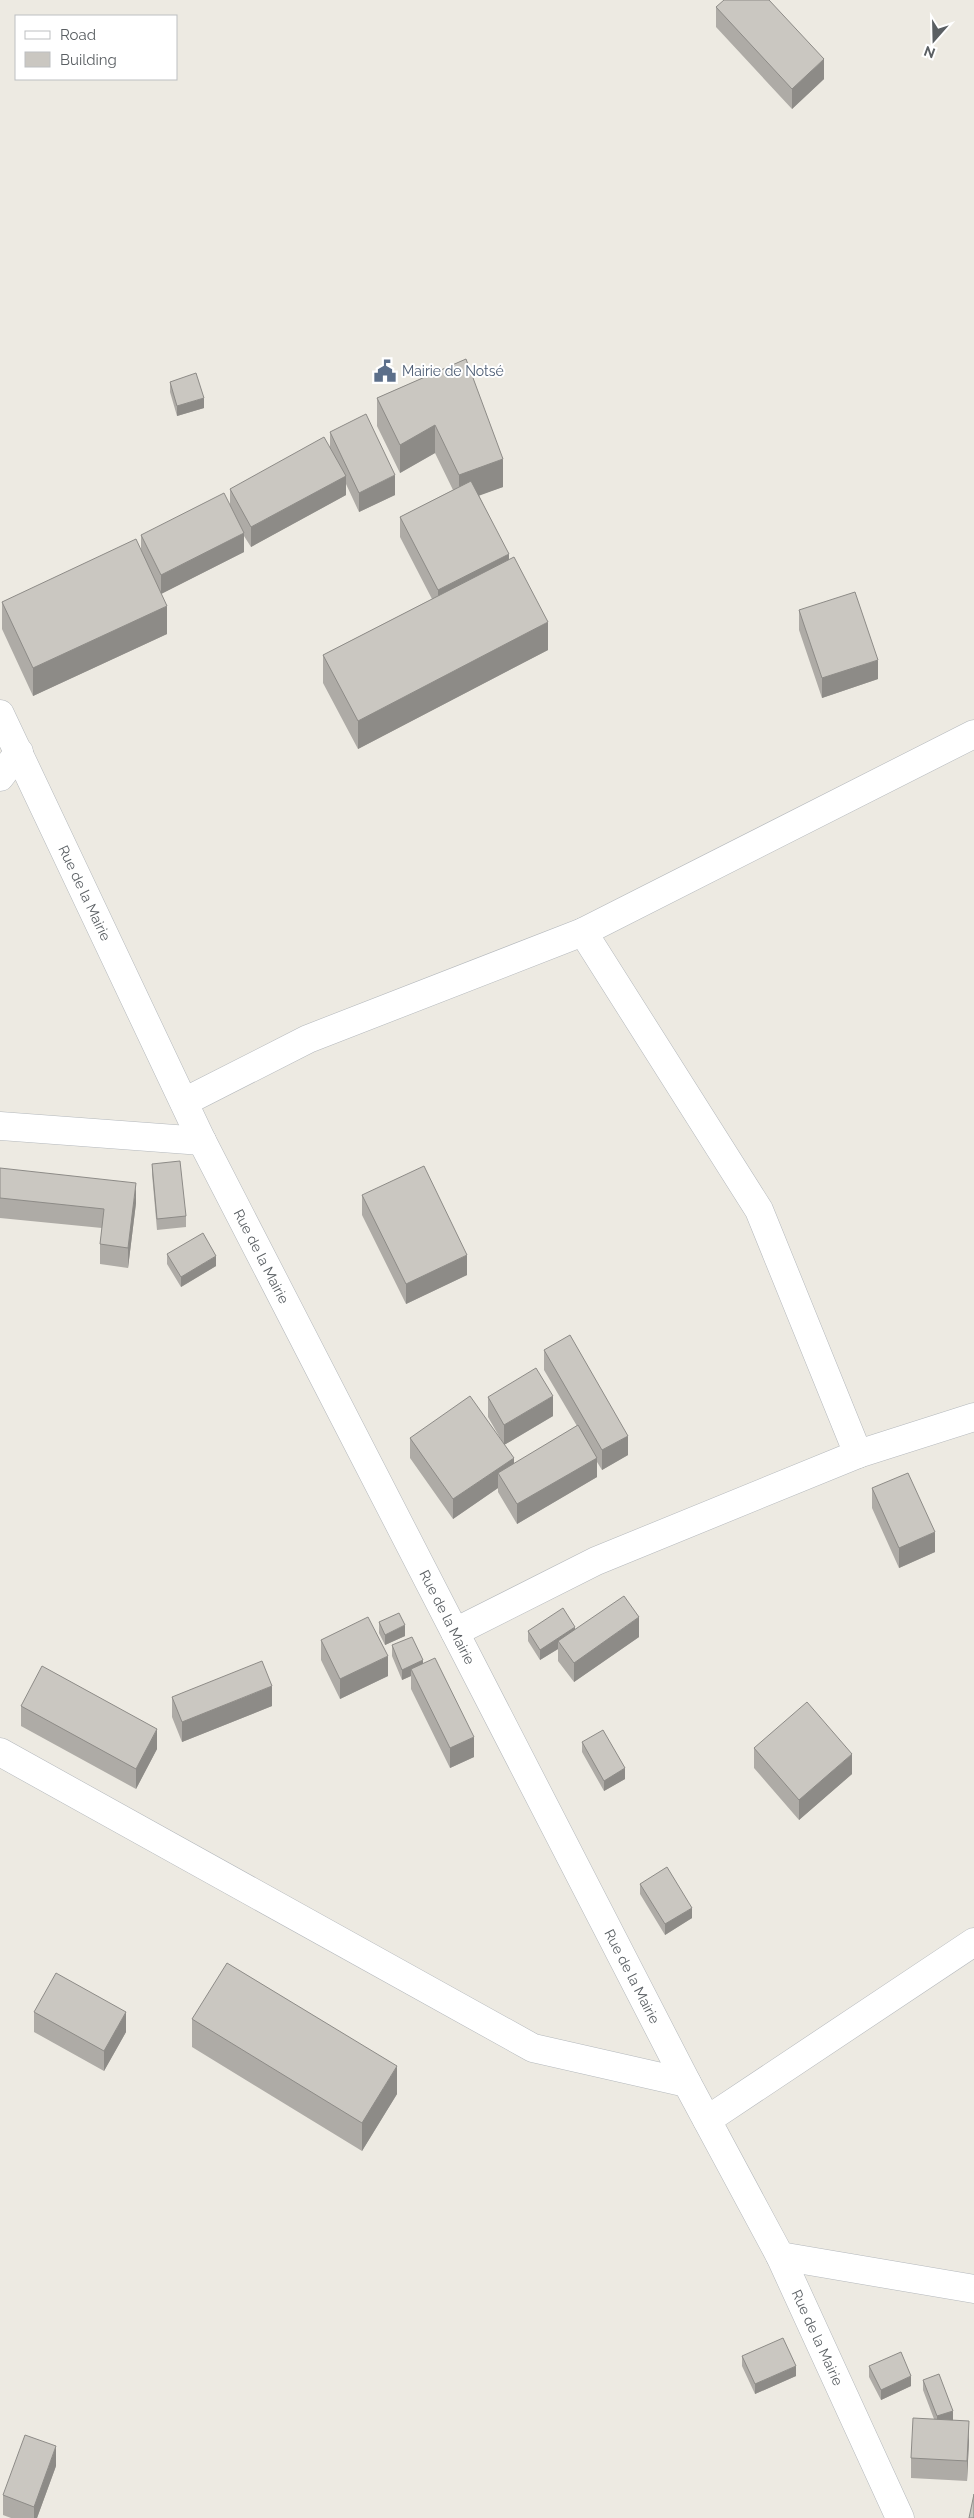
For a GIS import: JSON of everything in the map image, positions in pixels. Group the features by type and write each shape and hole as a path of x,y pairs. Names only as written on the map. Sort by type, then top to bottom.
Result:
{"street":[{"name":"Rue de la Mairie","path":"0,714 202,1140 687,2083 780,2256 900,2518"},
{"path":"184,1102 308,1039 584,932 974,734"},
{"path":"0,778 19,752"},
{"path":"584,932 759,1210 858,1454"},
{"path":"0,1126 202,1140"},
{"path":"455,1632 596,1561 858,1454 974,1417"},
{"path":"0,1752 533,2048 687,2083"},
{"path":"707,2120 974,1942"},
{"path":"780,2256 974,2289"}],"building":[{"path":"724,0 769,0 824,59 792,89 716,7"},
{"path":"466,359 503,459 459,475 435,425 400,445 377,398"},
{"path":"196,373 204,398 177,406 170,382"},
{"path":"366,414 395,475 359,493 330,432"},
{"path":"324,437 346,476 251,527 230,489"},
{"path":"471,481 509,554 438,590 400,517"},
{"path":"224,493 244,533 161,575 141,535"},
{"path":"136,539 167,606 33,668 2,602"},
{"path":"514,557 548,622 358,721 323,655"},
{"path":"855,592 878,660 822,678 799,610"},
{"path":"180,1161 186,1216 157,1219 152,1164"},
{"path":"424,1166 467,1255 406,1284 362,1195"},
{"path":"0,1168 136,1183 128,1248 100,1244 104,1209 0,1198"},
{"path":"203,1233 216,1256 181,1277 167,1254"},
{"path":"570,1335 628,1436 602,1450 544,1350"},
{"path":"536,1368 553,1396 504,1425 488,1397"},
{"path":"470,1396 514,1458 453,1499 410,1438"},
{"path":"578,1425 597,1458 517,1504 498,1473"},
{"path":"908,1473 935,1532 899,1548 872,1488"},
{"path":"624,1596 639,1617 574,1663 558,1641"},
{"path":"563,1608 575,1627 540,1650 528,1631"},
{"path":"399,1613 405,1625 385,1635 379,1622"},
{"path":"368,1617 388,1656 340,1679 321,1640"},
{"path":"412,1637 423,1660 402,1670 392,1645"},
{"path":"435,1658 474,1737 450,1748 411,1669"},
{"path":"262,1661 272,1686 182,1722 172,1697"},
{"path":"42,1666 157,1729 136,1769 21,1706"},
{"path":"807,1702 852,1754 799,1800 754,1748"},
{"path":"603,1730 625,1768 604,1781 582,1742"},
{"path":"667,1867 692,1908 665,1924 640,1884"},
{"path":"227,1963 397,2066 362,2123 192,2019"},
{"path":"56,1973 126,2012 104,2051 34,2012"},
{"path":"783,2338 796,2366 755,2384 742,2356"},
{"path":"901,2352 911,2376 881,2390 869,2366"},
{"path":"939,2374 953,2411 937,2416 923,2380"},
{"path":"913,2418 969,2421 967,2461 911,2458"},
{"path":"25,2435 56,2446 34,2507 3,2495"},
{"path":"974,2494 974,2518 969,2518"}],"place":[{"name":"Mairie de Notsé","path":"385,371"}]}
